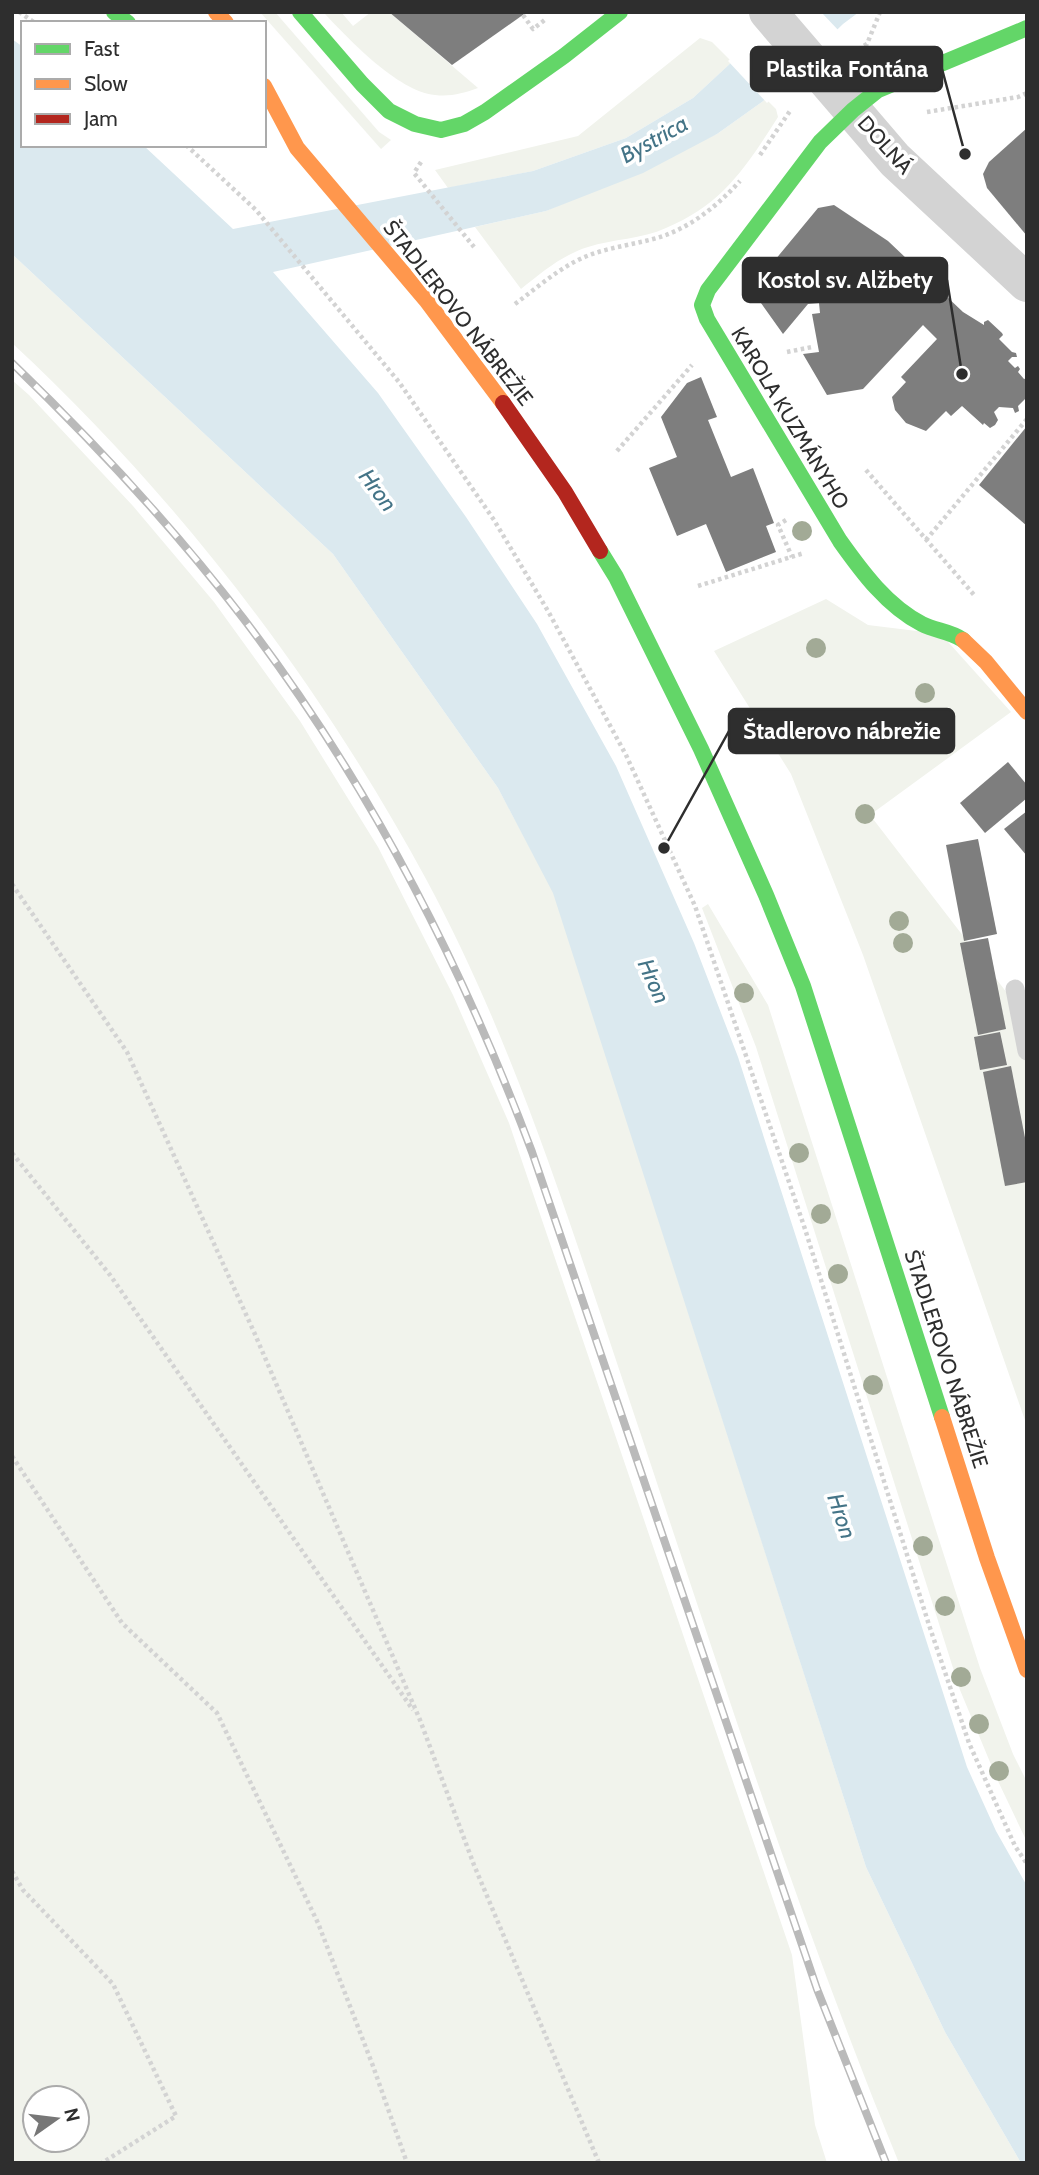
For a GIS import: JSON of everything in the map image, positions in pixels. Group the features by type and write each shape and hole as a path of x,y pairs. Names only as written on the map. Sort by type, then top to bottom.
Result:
{"main road":[{"path":"300,12 389,111 415,124 441,130 464,124 485,112 620,12"},
{"name":"DOLNÁ","path":"853,110 878,90 1027,28"},
{"name":"ŠTADLEROVO NÁBREŽIE","path":"266,90 297,148 426,300 565,492 615,577 702,749 803,986 987,1558 1027,1671"},
{"name":"KAROLA KUZMÁNYHO","path":"853,110 820,142 724,267 708,290 702,305 707,319 840,541 862,572 919,624 957,636 1027,712"},
{"path":"266,125 297,148"}],"street":[{"path":"771,15 830,61 853,110"},
{"name":"DOLNÁ","path":"853,110 895,160 1027,284"}],"lane":[{"path":"1015,989 1027,1051"}],"path":[{"path":"830,61 867,44 880,12"},
{"path":"523,15 533,29 548,18"},
{"path":"915,114 1018,97 1027,93"},
{"path":"756,161 790,111"},
{"path":"188,147 257,210 399,382 494,520 548,611 626,755 695,906 805,1230 929,1625 969,1743 1015,1846 1027,1864"},
{"path":"515,304 559,270 588,255 667,234 700,218 742,180"},
{"path":"421,182 474,247"},
{"path":"787,352 812,347"},
{"path":"617,451 697,359"},
{"path":"926,540 1027,419"},
{"path":"866,470 975,596"},
{"path":"789,518 778,525 792,557"},
{"path":"698,586 840,541"},
{"path":"12,884 127,1052 254,1332 420,1720 474,1865 599,2163"},
{"path":"12,1153 110,1275 420,1720"},
{"path":"12,1456 122,1623 217,1713 318,1923 407,2163"},
{"path":"12,1871 23,1890 114,1984 176,2116 102,2163"}],"shaded area":[{"path":"260,12 275,12 379,132 391,140 381,149"},
{"path":"323,12 341,12 353,26 371,12 389,12 478,88 457,94 435,95 405,84 374,62"},
{"path":"700,38 712,42 732,62 693,98 626,138 533,171 448,188 435,170 578,136"},
{"path":"766,99 776,109 778,117 744,168 703,208 666,228 578,250 552,265 521,289 475,227 546,211 717,134"},
{"path":"12,254 333,554 498,788 554,893 866,1867 945,2032 1021,2163 899,2163 861,2069 791,1878 538,1133 458,941 384,805 339,733 241,594 132,464 12,343"},
{"path":"12,380 133,506 214,602 300,721 378,847 453,995 509,1123 792,1955 815,2125 827,2163 12,2163"},
{"path":"826,599 868,625 941,634 1011,712 870,815 1027,1019 1027,1426 863,955 791,774 714,651"},
{"path":"708,904 768,1005 980,1668 1013,1754 1027,1782 1027,1842 960,1690 756,1047 702,908"}],"water":[{"path":"786,12 859,12 843,24 766,99 717,134 643,173 546,211 273,272 378,393 466,517 537,624 616,766 694,943 738,1057 967,1767 996,1831 1027,1886 1027,2163 1021,2163 945,2032 866,1867 553,893 498,788 333,554 12,254 12,39 21,46 21,147 145,147 233,229 533,171 626,138 693,98"}],"pier":[{"path":"781,12 821,12 840,32 767,103 728,61"}],"building":[{"path":"389,12 527,12 452,65"},
{"path":"1027,128 1027,236 987,188 983,174 989,162"},
{"path":"834,205 888,241 963,312 984,325 988,320 1002,333 999,339 1016,353 1017,357 1008,361 1015,368 1018,366 1018,372 1024,379 1027,378 1027,397 1018,406 1019,411 1015,413 1013,408 999,407 994,412 998,420 990,428 962,406 951,416 946,411 926,431 906,423 895,410 892,397 906,382 901,377 937,339 923,325 863,389 827,395 803,354 819,352 812,314 820,313 819,303 808,304 783,334 751,289 818,208"},
{"path":"701,377 717,417 708,420 731,477 753,468 774,523 766,526 776,552 726,572 706,524 677,536 649,468 677,457 661,417 687,383"},
{"path":"1027,426 1027,526 979,485"},
{"path":"1008,762 1027,785 1027,798 985,833 960,803"},
{"path":"1027,811 1027,856 1004,829"},
{"path":"978,839 997,934 964,941 946,845"},
{"path":"988,938 1006,1029 978,1035 960,943"},
{"path":"1000,1032 1007,1065 980,1070 974,1037"},
{"path":"1011,1066 1027,1148 1027,1182 1005,1186 983,1072"}],"railway":[{"path":"12,363 132,486 243,618 288,680 370,808 442,942 474,1011 532,1152 817,1989 886,2163"}],"traffic: fast":[{"path":"114,12 125,21"},
{"path":"300,12 389,111 415,124 441,130 464,124 485,112 620,12"},
{"path":"963,640 909,617 886,598 857,565 707,319 702,305 708,290 820,142 853,110 878,90 1027,28"},
{"path":"600,551 616,577 701,749 803,986 942,1417"}],"traffic: slow":[{"path":"216,12 224,21"},
{"path":"266,90 297,148 426,300 503,403"},
{"path":"963,640 986,662 1027,712"},
{"path":"942,1417 987,1558 1027,1670"}],"traffic: jam":[{"path":"503,403 565,492 600,551"}],"place":[{"name":"Plastika Fontána","path":"965,154"},
{"name":"Kostol sv. Alžbety","path":"962,374"},
{"name":"Štadlerovo nábrežie","path":"664,848"}],"water label":[{"name":"Bystrica","path":"654,139"},
{"name":"Hron","path":"378,490"},
{"name":"Hron","path":"654,981"},
{"name":"Hron","path":"842,1516"}]}
